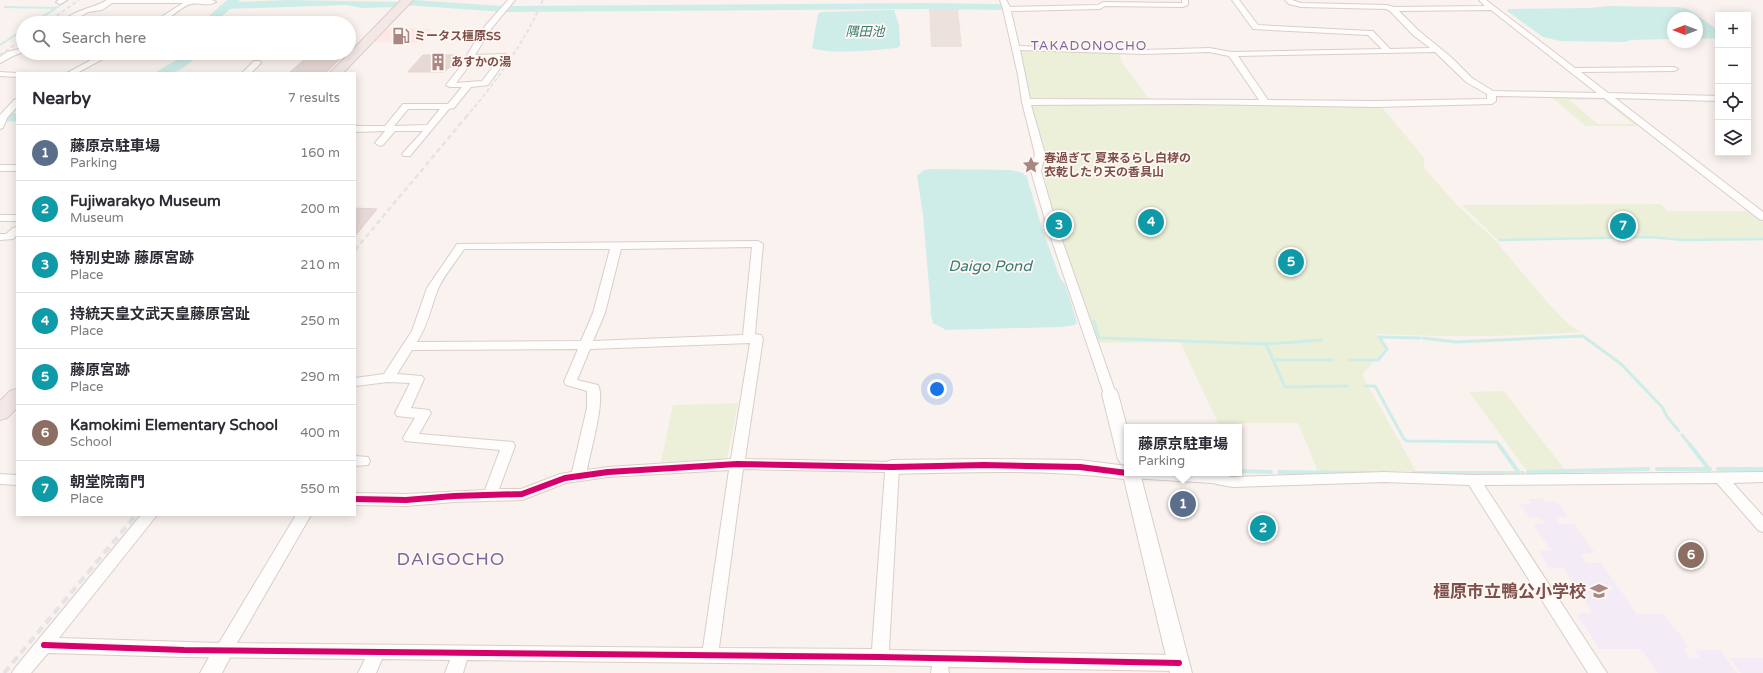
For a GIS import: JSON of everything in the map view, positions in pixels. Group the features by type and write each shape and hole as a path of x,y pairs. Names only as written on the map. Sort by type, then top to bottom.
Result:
{"highway":[{"path":"356,53 408,0"},
{"path":"337,72 349,60"},
{"path":"0,413 16,397"}],"street":[{"path":"76,16 86,10 99,8 111,0 212,2"},
{"path":"472,56 505,56 485,83 450,85 472,56 471,55 488,28 512,0"},
{"path":"1124,448 1110,394 1051,222 1036,170 1040,154 1026,102 1022,75 1005,5 1100,8 1103,4 1183,5 1186,4 1185,0"},
{"path":"1235,0 1249,16 1256,27 1370,33 1387,50"},
{"path":"1288,0 1291,3 1301,4 1384,7 1393,9 1492,8"},
{"path":"1482,0 1763,217"},
{"path":"167,16 191,1"},
{"path":"1393,9 1469,80 1491,93 1715,98"},
{"path":"1015,48 1144,52 1209,50 1232,54 1436,50"},
{"path":"0,61 10,54 16,52"},
{"path":"1232,54 1266,103"},
{"path":"76,72 87,70 101,60"},
{"path":"247,72 257,63"},
{"path":"1574,70 1674,69"},
{"path":"0,74 16,75"},
{"path":"380,143 406,106 451,106 468,85"},
{"path":"1026,102 1190,101 1375,104 1492,100 1491,93"},
{"path":"1,123 16,103"},
{"path":"407,154 446,107"},
{"path":"357,131 430,128"},
{"path":"0,168 16,168"},
{"path":"0,218 16,218"},
{"path":"0,237 9,237 16,231"},
{"path":"388,378 409,346 425,314 433,288 461,246 758,244 749,339"},
{"path":"578,477 584,455 584,444 596,398 593,388 570,382 599,313 616,246"},
{"path":"409,346 586,345 758,338 737,464 710,656"},
{"path":"356,382 388,378 418,379 402,413 424,413 410,438 508,446 490,494"},
{"path":"356,499 406,500 490,494 522,494 566,478 608,472 737,464 892,467 984,465 1080,467 1124,472"},
{"path":"880,656 892,467"},
{"path":"44,645 224,650 710,656 880,656 940,666 1180,668 1131,476"},
{"path":"1179,476 1212,478 1232,482 1384,477 1473,480 1763,477"},
{"path":"1720,477 1763,526"},
{"path":"0,479 16,480"},
{"path":"1473,480 1598,673"},
{"path":"21,673 149,516"},
{"path":"211,673 303,516"},
{"path":"367,673 377,651"},
{"path":"454,673 462,652"}],"shaded area":[{"path":"929,8 958,8 962,47 931,47"},
{"name":"ミータス橿原SS","path":"385,28 430,29 416,43 372,42"},
{"name":"橿原市立鴨公小学校","path":"1529,499 1543,499 1546,502 1557,502 1568,517 1555,517 1559,524 1574,524 1595,553 1580,554 1586,563 1601,563 1637,614 1664,614 1689,647 1683,648 1690,658 1700,658 1694,650 1720,650 1737,673 1658,673 1641,649 1599,649 1577,614 1593,613 1563,568 1549,567 1538,551 1551,550 1533,524 1545,523 1541,518 1530,518 1520,504 1531,503"},
{"path":"1730,658 1763,658 1763,673 1741,673"}],"green space":[{"path":"1019,50 1119,52 1123,64 1151,102 1380,105 1425,159 1423,162 1425,169 1457,205 1495,240 1547,302 1568,324 1581,332 1479,336 1377,334 1386,347 1362,375 1416,471 1318,471 1298,423 1218,423 1180,342 1097,343 1058,232 1043,170 1043,156"},
{"path":"1550,96 1607,98 1643,126 1586,126","holes":["1569,100 1603,100 1633,124 1598,124"]},
{"path":"1660,204 1668,211 1753,211 1763,219 1763,240 1683,241 1654,238 1498,240 1462,205"},
{"path":"1504,391 1565,470 1527,471 1469,392"},
{"path":"738,403 727,459 661,462 673,405"}],"water":[{"path":"1610,6 1679,7 1688,9 1692,12 1667,12 1667,39 1631,40 1625,42 1560,41 1543,37 1507,11 1508,9 1588,8"},
{"name":"隅田池","path":"894,10 899,25 900,46 897,48 842,52 812,48 818,14 821,12"},
{"path":"1703,20 1715,28 1715,38 1703,39"},
{"name":"Daigo Pond","path":"924,170 1011,170 1026,174 1042,228 1060,278 1065,284 1077,322 1075,325 1061,327 946,330 933,323 930,311 923,215 917,176"}],"building":[{"name":"あすかの湯","path":"423,55 463,56 454,67 450,67 444,72 408,72"},
{"path":"304,60 339,60 327,72 290,72"},
{"path":"356,208 377,209 356,235"}],"waterway":[{"path":"56,8 68,0"},
{"path":"227,6 234,0"},
{"path":"411,3 414,0"},
{"path":"227,6 347,2 361,5 400,4"},
{"path":"409,3 503,9 922,6 1001,7"},
{"path":"215,16 227,6"},
{"path":"5,7 56,8"},
{"path":"44,16 56,8"},
{"path":"0,45 16,35"},
{"path":"164,72 186,60"},
{"path":"0,118 16,117"},
{"path":"1499,240 1650,237 1684,240 1763,239"},
{"path":"1094,321 1099,338 1266,344"},
{"path":"1423,338 1456,342 1583,336 1621,364 1662,407 1668,418 1679,431"},
{"path":"1350,360 1378,360 1387,349 1379,337 1420,338"},
{"path":"1266,344 1322,340"},
{"path":"1266,344 1273,360"},
{"path":"1273,360 1333,360"},
{"path":"1273,360 1285,387 1347,386"},
{"path":"1365,386 1375,386 1404,439 1407,441 1497,442 1500,446"},
{"path":"1682,435 1691,446"},
{"path":"1499,445 1519,473"},
{"path":"1690,445 1709,469"},
{"path":"1528,472 1648,469"},
{"path":"1657,469 1709,469"},
{"path":"1718,469 1763,469"},
{"path":"1242,471 1271,472"},
{"path":"1279,472 1371,473"},
{"path":"1413,473 1519,473"}],"railway":[{"path":"56,16 79,0"},
{"path":"466,117 509,61 536,16 543,0"},
{"path":"0,55 16,44"},
{"path":"356,249 467,116"},
{"path":"4,673 135,516"}],"cycle path":[{"path":"356,499 406,500 454,496 522,494 565,478 608,472 737,464 892,467 984,465 1080,467 1124,473"},
{"path":"44,645 184,650 880,657 1179,663"}],"place":[{"name":"ミータス橿原SS","path":"401,36"},
{"name":"あすかの湯","path":"438,62"},
{"name":"春過ぎて 夏来るらし白𣑥の 衣乾したり天の香具山","path":"1031,165"},
{"name":"持統天皇文武天皇藤原宮趾","path":"1151,222"},
{"name":"特別史跡 藤原宮跡","path":"1059,225"},
{"name":"朝堂院南門","path":"1623,226"},
{"name":"藤原宮跡","path":"1291,262"},
{"name":"藤原京駐車場","path":"1183,504"},
{"name":"Fujiwarakyo Museum","path":"1263,528"},
{"name":"Kamokimi Elementary School","path":"1691,555"},
{"name":"橿原市立鴨公小学校","path":"1599,591"}],"district":[{"name":"TAKADONOCHO","path":"1089,45"},
{"name":"DAIGOCHO","path":"451,559"}]}
